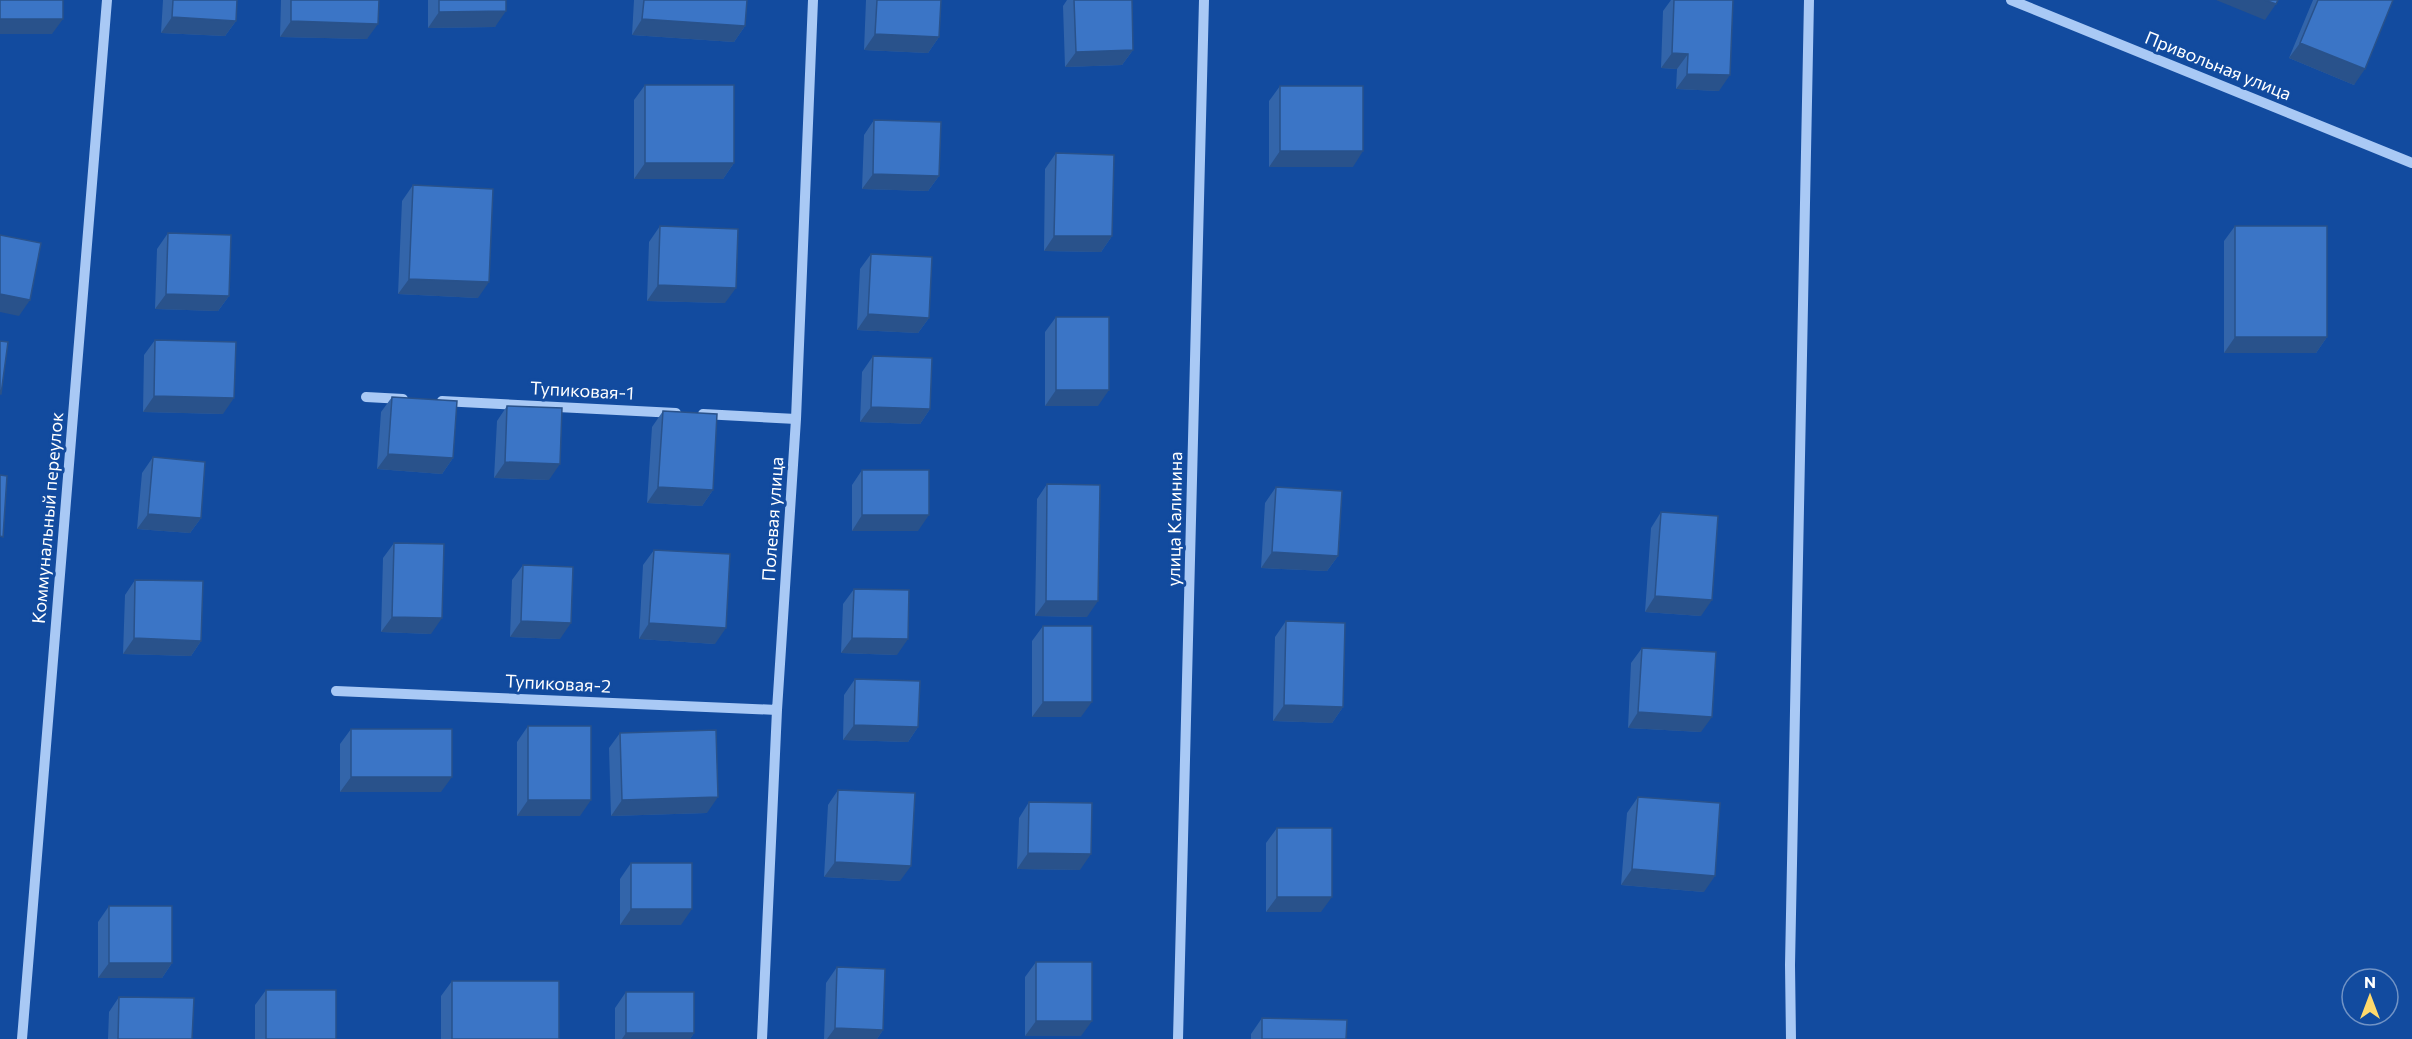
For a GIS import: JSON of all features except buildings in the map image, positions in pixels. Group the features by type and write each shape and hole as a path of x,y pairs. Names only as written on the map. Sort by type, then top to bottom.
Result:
{"street":[{"name":"Коммунальный переулок","path":"21,1039 107,0"},
{"name":"Полевая улица","path":"762,1039 777,710 796,419 813,0"},
{"name":"улица Калинина","path":"1178,1039 1204,0"},
{"path":"1791,1039 1790,965 1809,0"},
{"name":"Привольная улица","path":"2011,0 2412,163"},
{"path":"366,397 414,399"},
{"name":"Тупиковая-1","path":"426,400 796,419"},
{"name":"Тупиковая-2","path":"336,691 777,710"}]}
